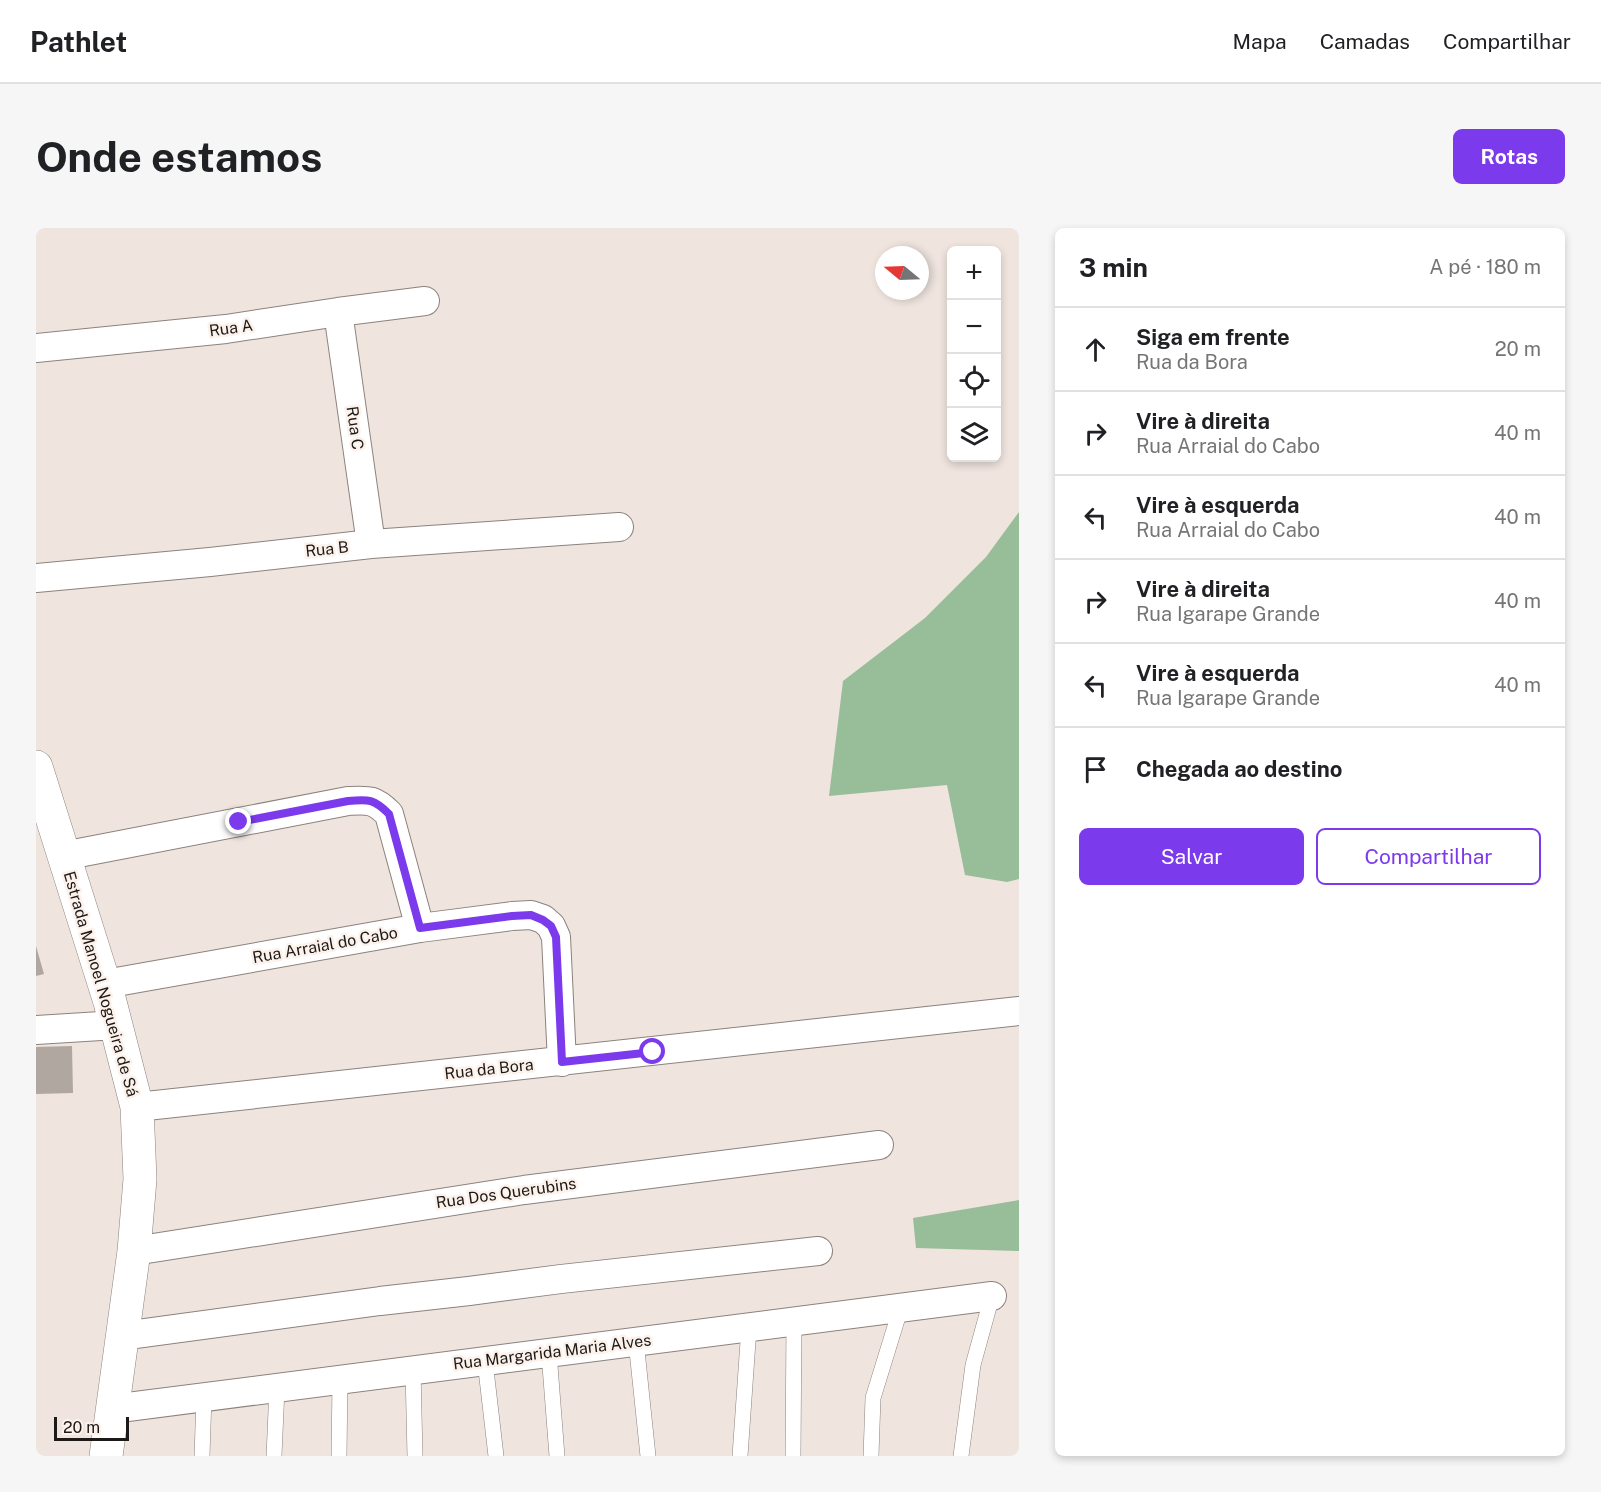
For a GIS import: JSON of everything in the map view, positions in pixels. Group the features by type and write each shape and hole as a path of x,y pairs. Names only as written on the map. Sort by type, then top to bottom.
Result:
{"main road":[{"name":"Estrada Manoel Nogueira de Sá","path":"36,766 117,1024 137,1107 140,1179 134,1251 106,1456"}],"street":[{"name":"Rua A","path":"36,348 226,329 424,301"},
{"name":"Rua C","path":"338,312 371,544"},
{"name":"Rua B","path":"36,578 371,544 619,527"},
{"path":"63,856 348,801 366,800 378,804 389,814 420,928"},
{"name":"Rua Arraial do Cabo","path":"105,984 420,928 531,915 551,926 556,937 562,1062"},
{"name":"Rua da Bora","path":"137,1107 1019,1011"},
{"path":"36,1030 117,1024"},
{"name":"Rua Dos Querubins","path":"134,1251 524,1190 879,1145"},
{"path":"122,1335 380,1300 818,1251"},
{"name":"Rua Margarida Maria Alves","path":"112,1409 992,1296"}],"lane":[{"path":"962,1456 973,1365 992,1296"},
{"path":"871,1456 873,1398 901,1308"},
{"path":"793,1456 794,1321"},
{"path":"740,1456 749,1327"},
{"path":"636,1341 648,1456"},
{"path":"549,1353 557,1456"},
{"path":"485,1361 496,1456"},
{"path":"413,1370 415,1456"},
{"path":"339,1456 340,1380"},
{"path":"274,1456 277,1388"},
{"path":"202,1456 204,1397"}],"green space":[{"path":"1019,512 1019,879 1007,882 965,875 947,785 829,796 843,681 925,618 986,557"},
{"path":"1019,1200 1019,1251 916,1248 913,1218"}],"building":[{"path":"36,946 44,974 36,976"},
{"path":"72,1046 73,1093 36,1094 36,1047"}],"route":[{"path":"239,822 348,801 366,800 378,804 389,814 420,928 531,915 551,926 556,937 562,1062 653,1052"}]}
